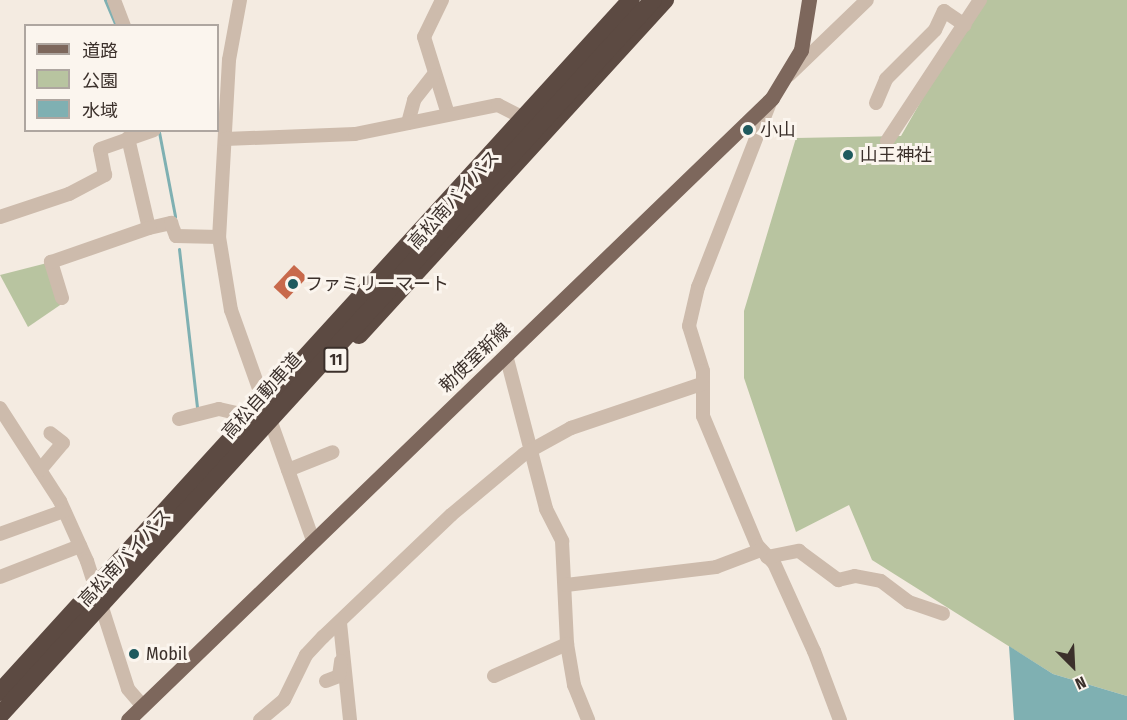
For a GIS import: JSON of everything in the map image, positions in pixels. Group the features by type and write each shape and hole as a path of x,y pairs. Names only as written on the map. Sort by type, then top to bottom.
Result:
{"highway":[{"name":"高松南バイパス","path":"0,684 621,0"},
{"name":"高松自動車道","path":"0,692 631,0"},
{"name":"高松自動車道","path":"0,715 653,0"},
{"name":"高松南バイパス","path":"5,720 665,0"}],"main road":[{"name":"勅使室新線","path":"128,720 141,704 772,98 789,75 805,34 809,0"}],"street":[{"path":"114,0 123,24"},
{"path":"240,0 222,109 225,139 219,237 231,310 313,540"},
{"path":"442,0 424,31 433,76 448,114"},
{"path":"789,75 867,0"},
{"path":"887,141 903,110 965,25 980,0"},
{"path":"876,103 886,79 929,37 944,11 965,25"},
{"path":"408,123 414,100 433,76"},
{"path":"772,98 691,307 689,326 702,384 703,416 764,554 814,651 840,720"},
{"path":"225,139 306,140 498,105 518,116"},
{"path":"0,217 69,194 105,174 100,149 148,132"},
{"path":"128,138 149,228"},
{"path":"62,298 51,261 149,228 171,223 176,236 219,237"},
{"path":"506,354 533,449 546,509 562,542 566,585 567,644 574,685 588,720"},
{"path":"260,720 284,700 306,655 451,515 533,449 571,428 702,384"},
{"path":"179,419 219,409 244,415"},
{"path":"2,415 40,470 64,511 93,581 128,689 141,704"},
{"path":"40,470 63,443 50,433"},
{"path":"288,470 333,452"},
{"path":"0,534 64,511"},
{"path":"0,577 80,546"},
{"path":"566,585 716,567 764,554 799,551 838,580 855,576 881,581 909,602 943,614"},
{"path":"326,681 341,670 337,625"},
{"path":"337,625 350,720"},
{"path":"494,675 567,644"}],"green space":[{"path":"979,0 1127,0 1127,696 1053,674 872,560 849,505 796,532 744,378 744,311 796,138 901,136"},
{"path":"51,262 66,301 28,327 0,275"}],"water":[{"path":"1009,646 1053,674 1127,696 1127,720 1014,720"}],"building":[{"path":"294,265 307,277 287,299 274,287"}],"waterway":[{"path":"105,0 115,24"},
{"path":"159,132 175,216"},
{"path":"179,249 197,407"}],"place":[{"name":"小山","path":"748,130"},
{"name":"山王神社","path":"848,155"},
{"name":"ファミリーマート","path":"293,284"},
{"name":"Mobil","path":"134,654"}]}
